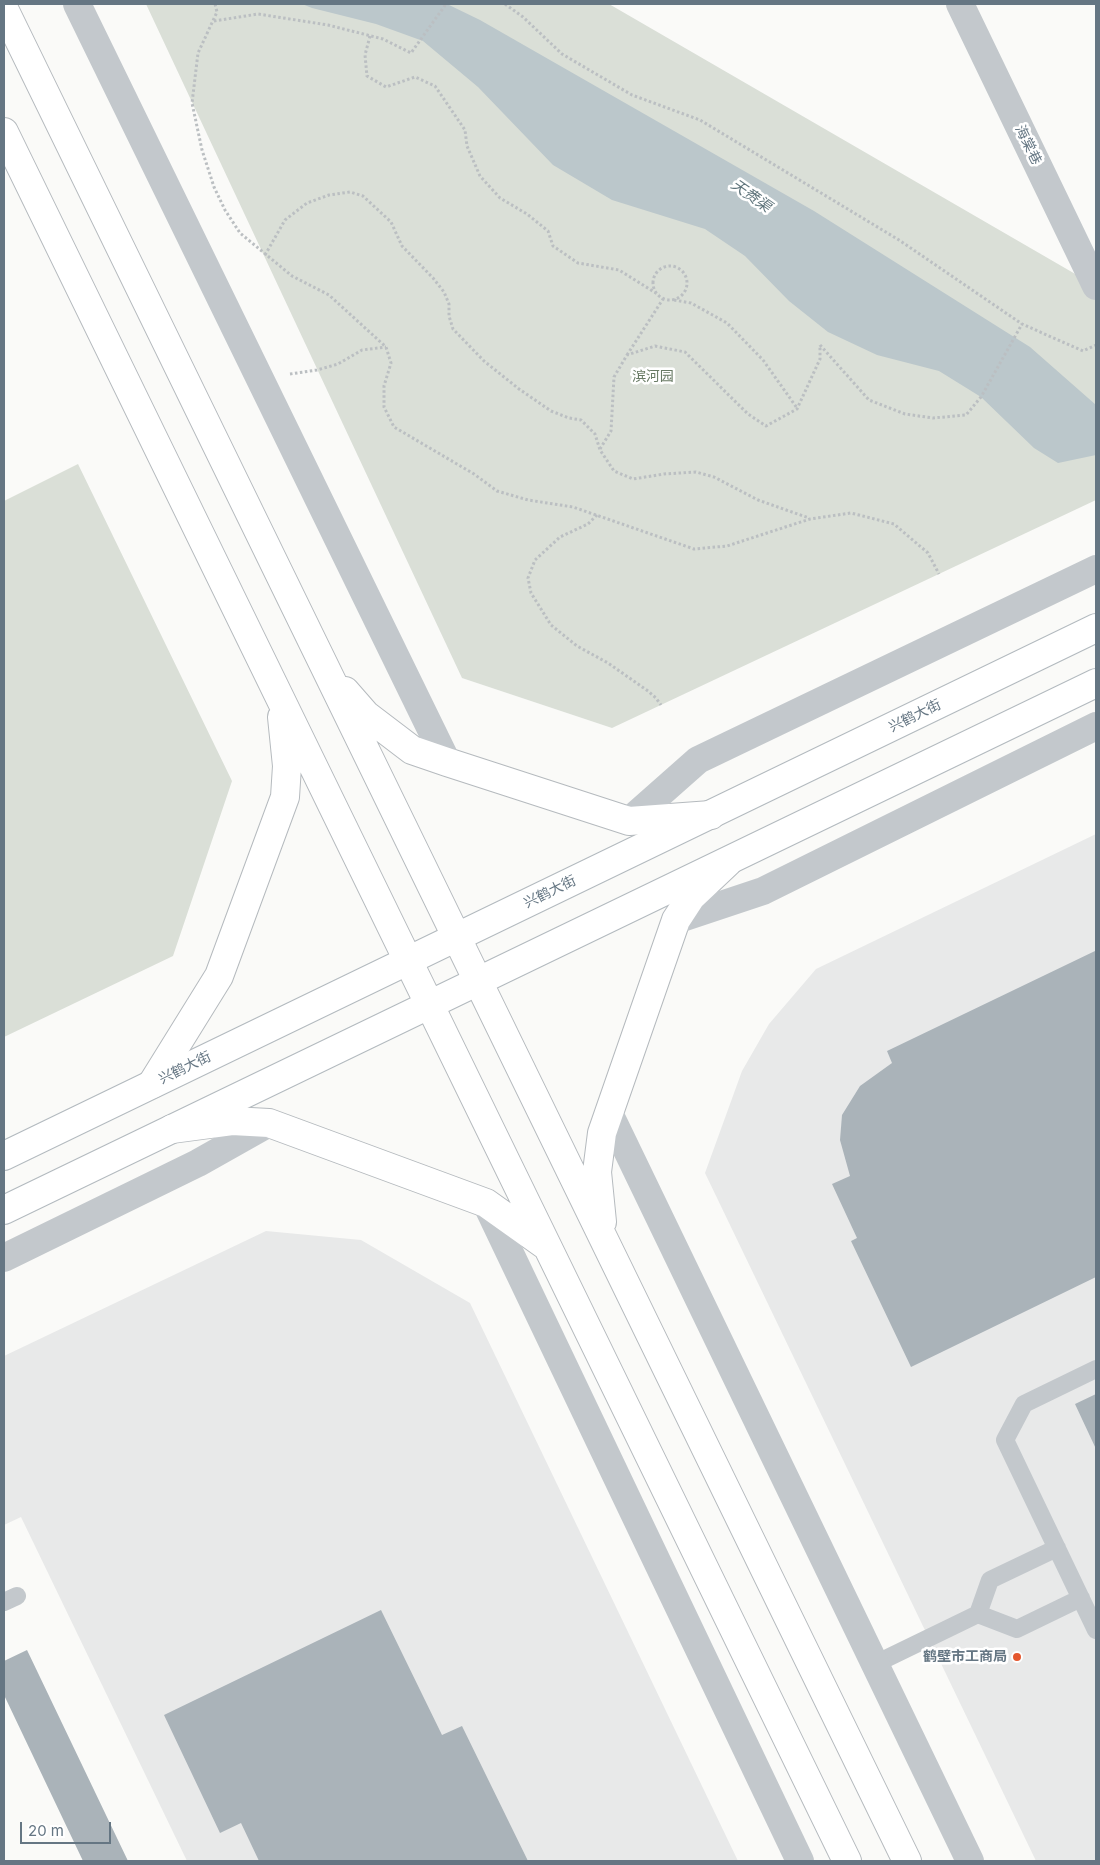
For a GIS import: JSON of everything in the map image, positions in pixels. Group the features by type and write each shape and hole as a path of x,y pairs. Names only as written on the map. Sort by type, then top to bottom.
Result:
{"main road":[{"path":"4,9 907,1861"},
{"path":"4,132 847,1861"},
{"name":"兴鹤大街","path":"4,1156 1096,628"},
{"path":"324,668 366,715 412,750 628,821 711,814"},
{"path":"4,1210 1096,683"},
{"path":"152,1084 219,976 285,797 287,766 280,698"},
{"path":"603,1239 597,1172 602,1133 676,920 691,897 728,862"},
{"path":"172,1129 232,1122 269,1123 486,1203 549,1248"}],"street":[{"path":"77,4 446,762"},
{"name":"海棠巷","path":"960,4 1096,286"},
{"path":"628,821 698,760 1096,569"},
{"path":"676,920 763,892 1096,726"},
{"path":"609,1113 970,1861"},
{"path":"4,1258 198,1163 269,1123"},
{"path":"486,1203 800,1861"}],"lane":[{"path":"1096,1369 1024,1404 1005,1440 1096,1630"},
{"path":"875,1664 978,1614 990,1580 1057,1548"},
{"path":"978,1614 1017,1629 1081,1598"}],"path":[{"path":"214,4 217,12 198,53 192,102 202,150 214,187 225,210 240,233 292,276 329,295 386,347 391,363 384,386 384,407 394,427 474,474 497,491 528,500 573,508 694,550 727,546 810,518 852,513 894,524 928,553 939,574"},
{"path":"213,21 258,14 328,25 383,39 411,53 446,4"},
{"path":"505,4 523,16 562,54 632,95 700,120 899,240 1022,324 1083,351 1096,345"},
{"path":"370,36 365,55 367,76 386,87 415,77 435,86 465,130 467,146 480,176 500,198 527,214 548,231 553,246 578,263 619,270 663,298 691,303 727,323 764,360 797,408"},
{"path":"265,255 285,220 307,203 330,195 350,192 363,196 391,222 402,246 444,292 449,304 449,316 453,329 484,361 519,389 551,411 569,418 581,420 595,434 600,450 614,471 633,479 664,474 696,472 714,477 758,500 810,518"},
{"path":"659,295 653,285 655,274 664,267 674,266 684,273 687,283 683,294 674,300"},
{"path":"600,450 611,431 614,377 663,298"},
{"path":"627,355 655,346 685,352 748,414 766,426 797,408 820,359 820,345 869,400 905,414 933,418 966,416 981,397 1022,324"},
{"path":"259,379 317,370 338,364 362,350 386,347"},
{"path":"598,516 588,524 560,537 534,560 528,578 531,593 551,625 577,646 608,663 648,691 661,705"}],"shaded area":[{"path":"1096,834 1096,1861 1036,1861 705,1173 742,1071 769,1024 816,969"},
{"path":"266,1231 361,1240 470,1303 738,1861 187,1861 21,1517 4,1525 4,1356"}],"green space":[{"name":"滨河园","path":"146,4 609,4 1096,286 1096,500 612,728 462,678"},
{"path":"78,464 232,781 173,956 4,1037 4,501"}],"water":[{"name":"天赉渠","path":"302,4 447,4 480,20 814,211 1030,347 1096,405 1096,455 1058,463 1034,448 981,397 939,371 877,355 828,332 789,301 745,256 705,229 612,200 553,165 478,87 423,41 376,24"}],"building":[{"path":"1095,951 1096,1277 911,1367 851,1241 857,1238 832,1184 850,1176 840,1140 842,1115 860,1086 892,1063 887,1051"},
{"path":"1096,1394 1096,1449 1075,1404"},
{"path":"381,1610 442,1735 462,1726 528,1861 259,1861 241,1823 220,1833 164,1715"},
{"path":"27,1650 128,1861 83,1861 4,1695 4,1661"}],"place":[{"name":"鹤壁市工商局","path":"1017,1657"}]}
